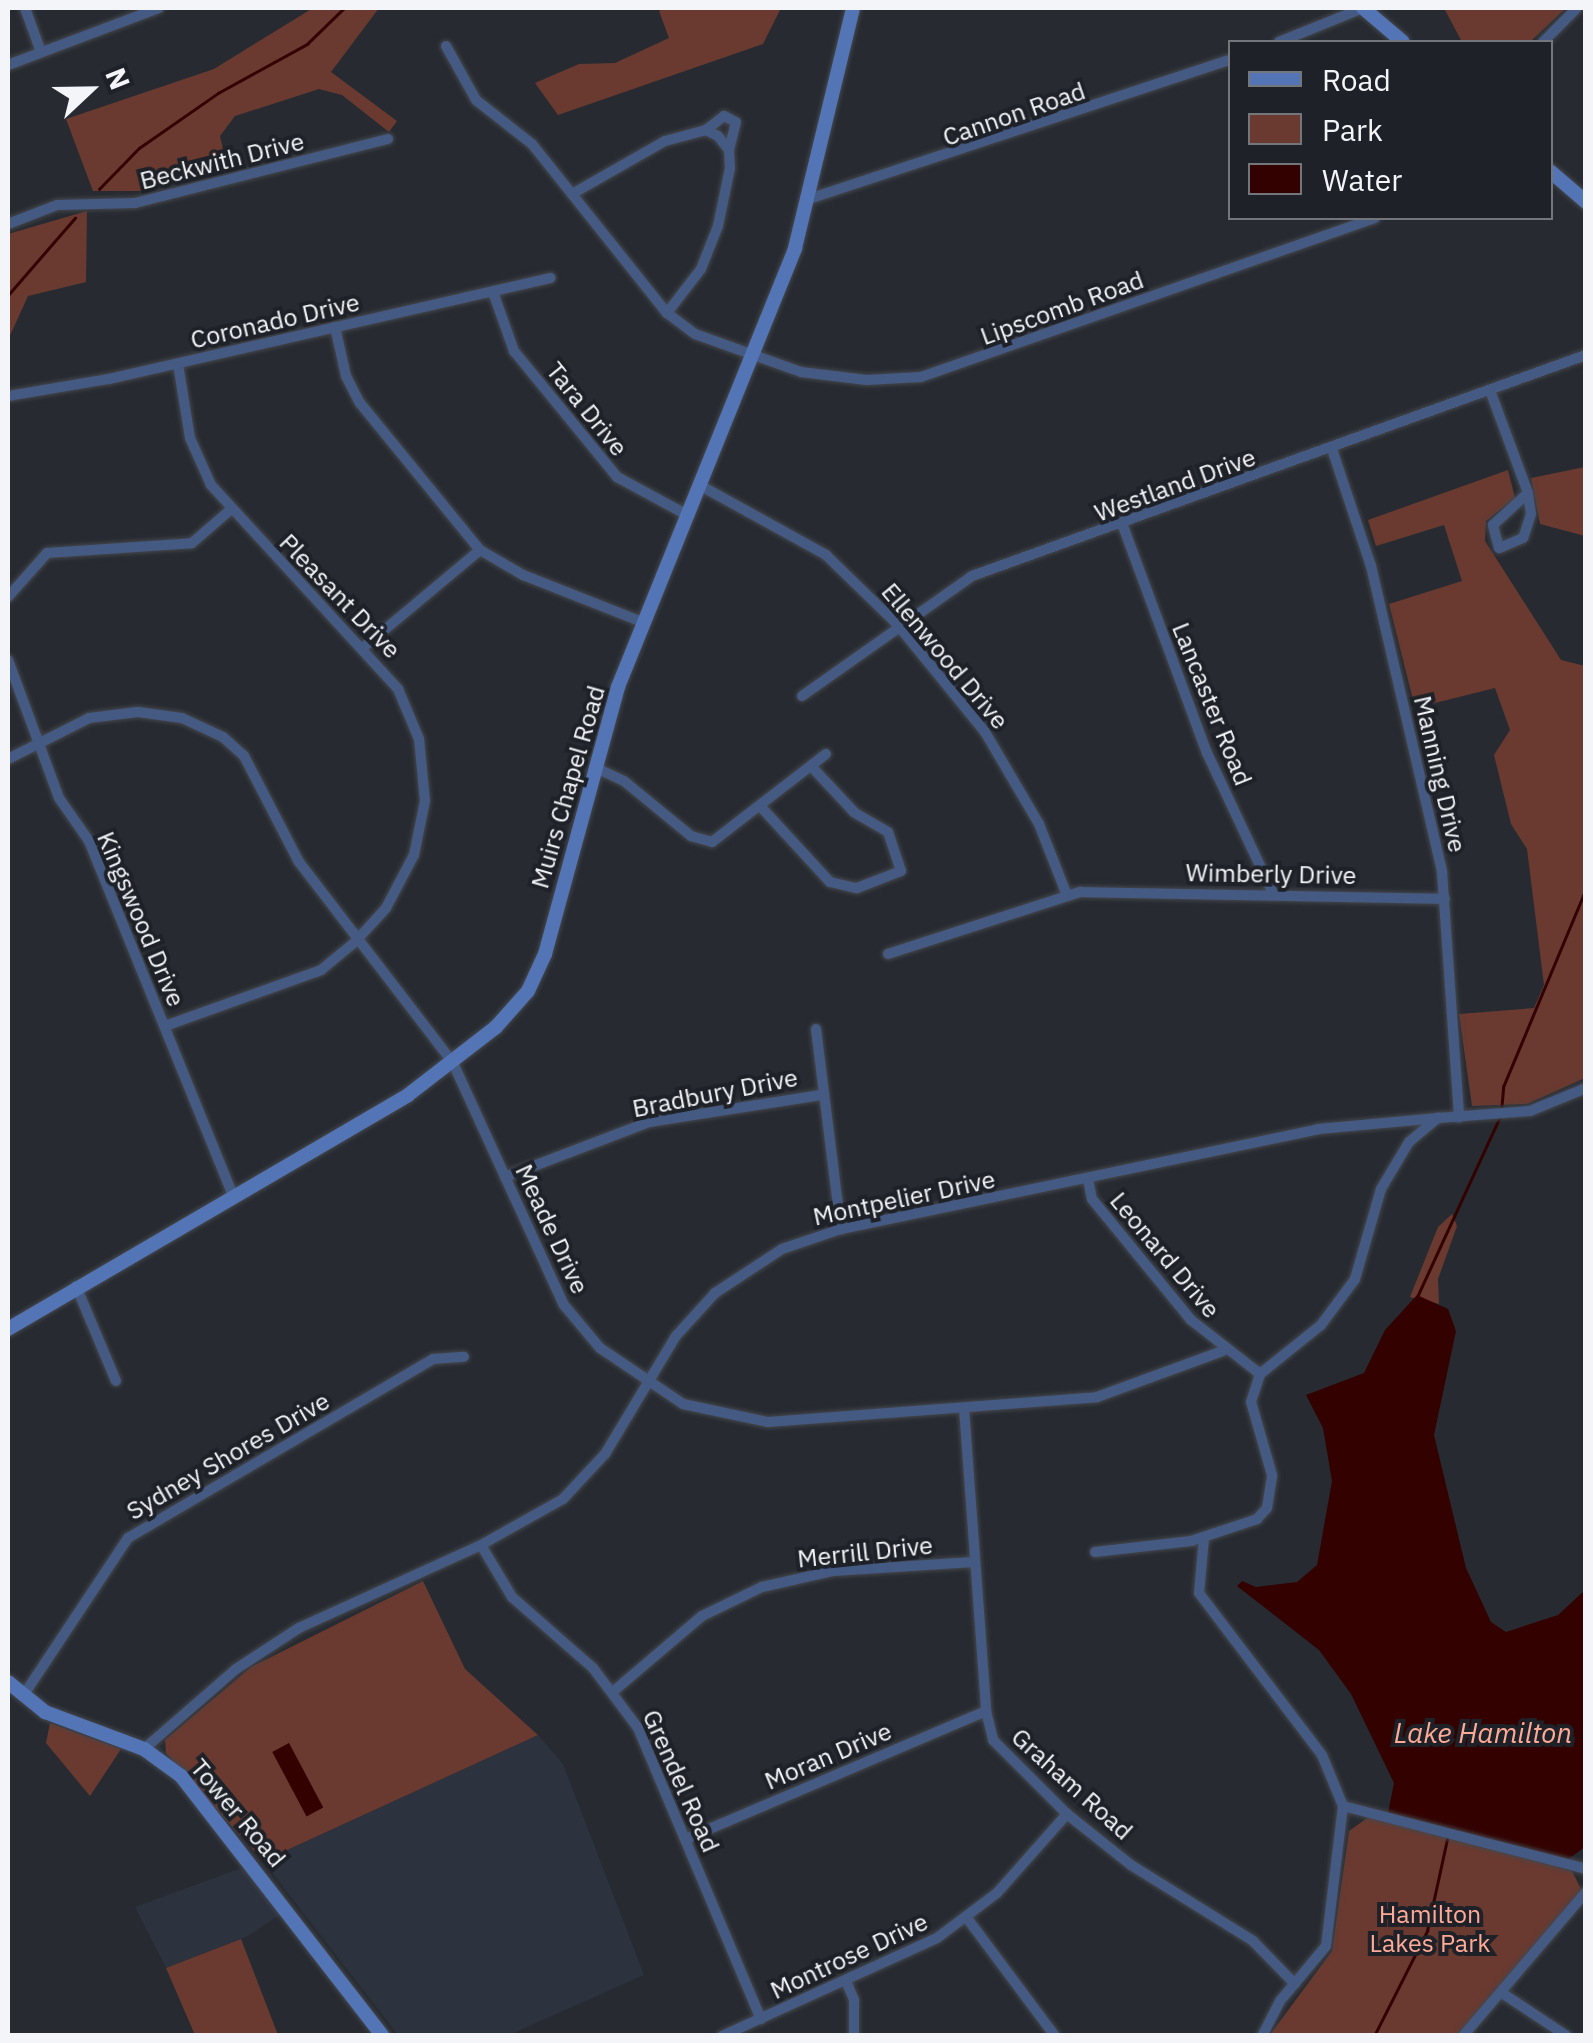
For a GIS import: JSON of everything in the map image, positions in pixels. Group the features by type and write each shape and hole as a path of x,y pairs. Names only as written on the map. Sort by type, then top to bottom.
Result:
{"main road":[{"name":"Muirs Chapel Road","path":"8,1329 453,1064 514,1008 538,971 594,767 645,623 756,356 809,199 854,8"},
{"path":"1363,8 1401,40"},
{"path":"1553,174 1586,202"},
{"name":"Tower Road","path":"8,1682 46,1712 144,1750 181,1776 382,2036"}],"street":[{"path":"25,8 41,52"},
{"path":"8,65 159,8"},
{"path":"1284,40 1363,8"},
{"path":"1545,40 1577,8"},
{"name":"Lipscomb Road","path":"446,46 476,100 532,144 667,313 695,334 821,376 921,377 1369,220"},
{"name":"Cannon Road","path":"809,199 1228,61"},
{"path":"572,194 665,141 706,130 724,116 736,122 718,226 701,269 667,313"},
{"path":"706,130 729,150"},
{"name":"Beckwith Drive","path":"8,224 57,205 135,204 388,140"},
{"name":"Coronado Drive","path":"8,396 178,364 551,278"},
{"name":"Tara Drive","path":"493,292 514,351 618,477 690,516"},
{"path":"335,327 346,376 360,403 480,550 523,575 645,623"},
{"name":"Westland Drive","path":"802,696 897,624 972,576 1122,526 1586,355"},
{"name":"Pleasant Drive","path":"164,1026 321,970 355,942 386,908 414,855 426,801 410,714 364,647 229,511 198,460 178,364"},
{"path":"1491,393 1528,494 1527,532 1499,548 1493,525 1528,494"},
{"name":"Manning Drive","path":"1332,449 1372,566 1445,899 1459,1117"},
{"name":"Ellenwood Drive","path":"703,487 826,555 897,624 985,732 1039,824 1066,894"},
{"path":"8,597 47,553 192,543 229,511"},
{"name":"Lancaster Road","path":"1122,526 1207,753 1273,893"},
{"path":"364,647 480,550"},
{"name":"Kingswood Drive","path":"8,660 35,742 59,798 89,840 232,1196"},
{"name":"Meade Drive","path":"8,759 89,718 138,712 182,718 224,737 258,774 289,846 355,942 453,1064 564,1305 600,1348 646,1384 713,1413 768,1422 1120,1392 1223,1351"},
{"path":"594,767 624,780 692,836 712,842 761,808 826,754"},
{"path":"761,808 830,882 843,888 902,871 888,832 854,812 811,766"},
{"name":"Wimberly Drive","path":"1066,894 1273,893 1445,899"},
{"path":"888,954 1066,894"},
{"path":"816,1029 821,1094 841,1229"},
{"name":"Montpelier Drive","path":"144,1750 236,1669 298,1628 539,1516 585,1478 676,1336 716,1293 782,1249 841,1229 1318,1128 1530,1111 1586,1088"},
{"name":"Bradbury Drive","path":"505,1177 648,1122 821,1094"},
{"path":"1095,1552 1204,1538 1257,1520 1268,1508 1272,1475 1251,1402 1260,1374 1339,1302 1354,1279 1381,1189 1409,1142 1438,1118"},
{"name":"Leonard Drive","path":"1088,1179 1106,1218 1223,1351"},
{"path":"76,1286 116,1381"},
{"path":"1223,1351 1260,1374"},
{"name":"Sydney Shores Drive","path":"23,1696 128,1538 433,1358 464,1357"},
{"name":"Graham Road","path":"964,1408 986,1711 993,1740 1008,1760 1068,1814 1132,1865 1253,1941 1295,1984"},
{"path":"1204,1538 1199,1593 1322,1755 1342,1806 1326,1946 1295,1984 1262,2036"},
{"name":"Grendel Road","path":"481,1545 512,1597 615,1690 638,1728 760,2019"},
{"name":"Merrill Drive","path":"615,1690 702,1616 762,1587 833,1571 974,1562"},
{"name":"Moran Drive","path":"686,1839 986,1711"},
{"path":"1342,1806 1586,1869"},
{"name":"Montrose Drive","path":"722,2036 846,1981 967,1918 1068,1814"},
{"path":"1463,2036 1586,1892"},
{"path":"967,1918 1055,2036"},
{"path":"846,1981 854,2000 854,2036"},
{"path":"1502,1993 1567,2036"}],"shaded area":[{"path":"538,1735 563,1764 644,1975 509,2035 398,2035 263,1861"},
{"path":"244,1867 281,1914 248,1936 166,1968 135,1907"}],"green space":[{"path":"313,8 379,8 331,72 397,121 389,132 342,95 319,89 235,116 220,136 228,170 140,191 93,191 66,119 214,69"},
{"path":"781,8 763,44 558,115 535,83 579,64 615,63 669,38 659,11"},
{"path":"1444,8 1566,8 1532,40 1461,40"},
{"path":"87,211 86,282 28,296 8,340 8,234"},
{"path":"1585,467 1585,536 1540,524 1531,478"},
{"path":"1508,470 1515,498 1486,521 1485,541 1561,660 1585,666 1585,1078 1527,1104 1472,1106 1459,1014 1534,1008 1544,985 1527,849 1511,824 1494,755 1510,730 1495,688 1415,708 1389,604 1462,581 1444,525 1376,546 1368,520"},
{"path":"1452,1214 1457,1226 1438,1279 1439,1304 1410,1297 1438,1227"},
{"path":"423,1581 465,1669 538,1735 263,1861 166,1753 165,1740 251,1667"},
{"path":"50,1723 121,1749 90,1796 46,1743"},
{"name":"Hamilton Lakes Park","path":"1370,1816 1572,1871 1583,1893 1458,2035 1269,2036 1332,1951 1349,1831"},
{"path":"241,1939 278,2035 195,2035 166,1968"}],"water":[{"name":"Lake Hamilton","path":"1417,1295 1448,1309 1456,1331 1434,1435 1466,1568 1491,1622 1506,1632 1558,1615 1585,1590 1585,1847 1567,1860 1388,1813 1394,1783 1351,1694 1319,1650 1237,1586 1242,1581 1256,1587 1297,1582 1317,1565 1332,1481 1323,1428 1306,1395 1364,1373 1385,1330"},
{"path":"289,1743 323,1807 306,1816 272,1752"}],"waterway":[{"path":"99,189 139,148 218,93 307,44 344,8"},
{"path":"8,295 75,218"},
{"path":"1501,1112 1503,1087 1586,889"},
{"path":"1417,1297 1499,1119"},
{"path":"1374,2036 1427,1931 1447,1839"}]}
